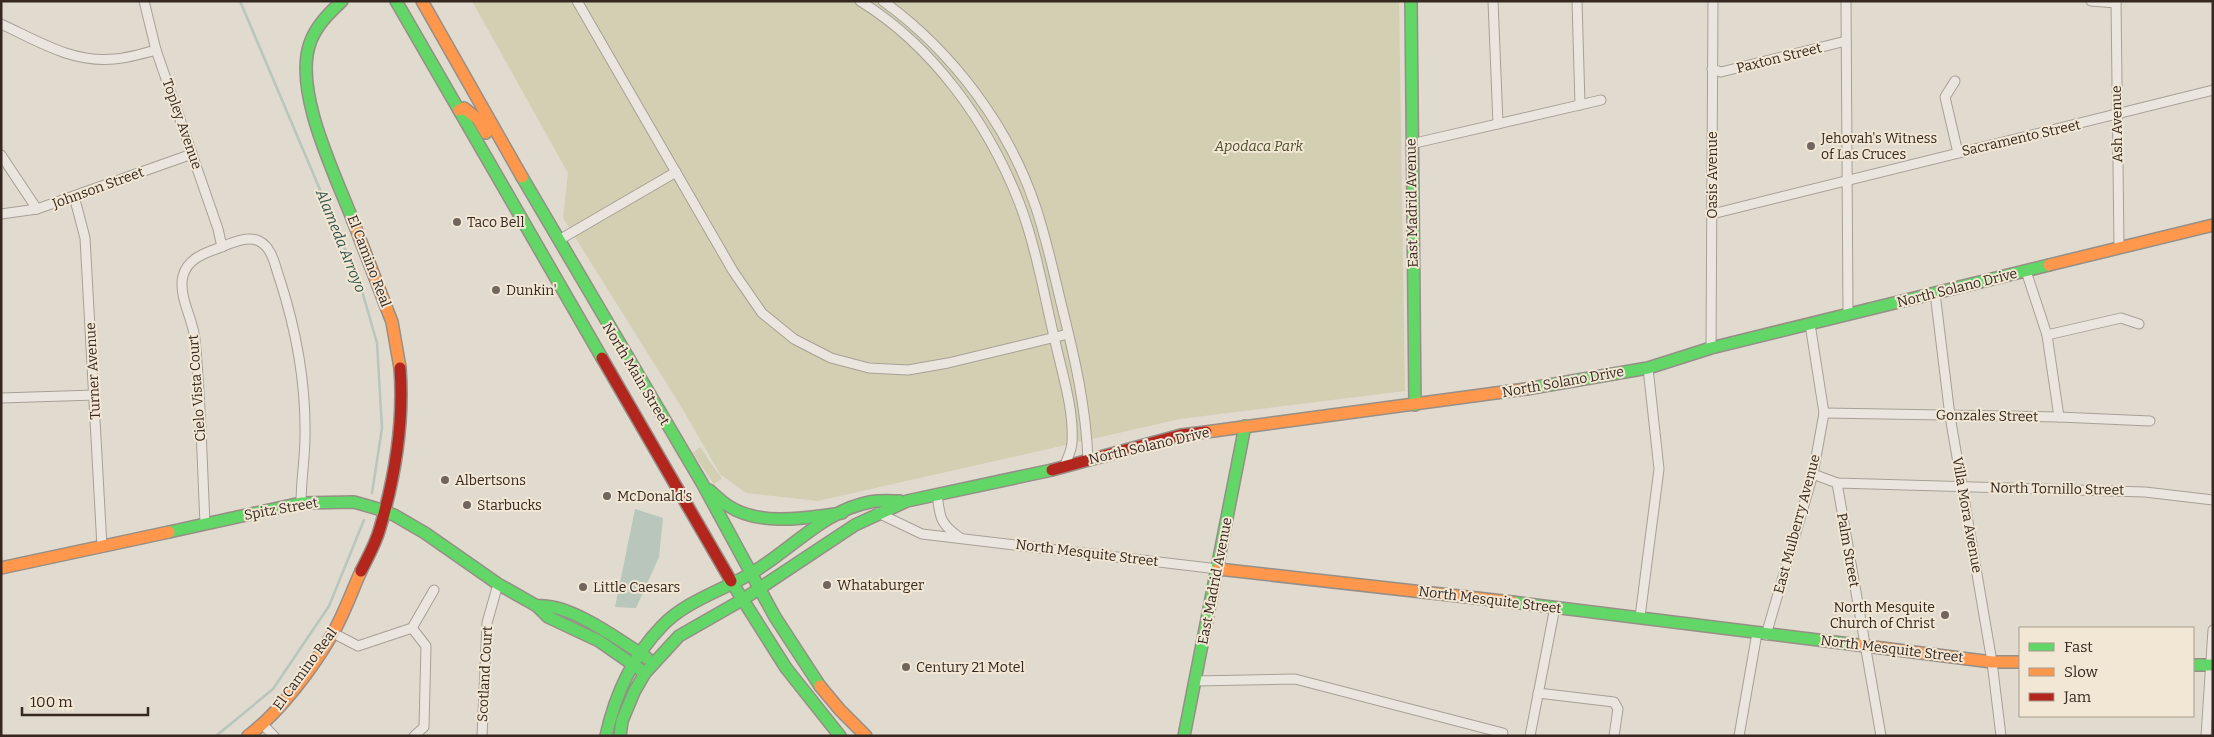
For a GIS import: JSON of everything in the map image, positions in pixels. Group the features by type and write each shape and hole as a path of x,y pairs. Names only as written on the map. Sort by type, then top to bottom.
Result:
{"main road":[{"name":"El Camino Real","path":"248,736 263,725 300,681 333,634 366,565 385,512 393,478 398,443 402,393 399,357 392,322 385,299 307,99 305,81 310,42 327,14 342,1"},
{"name":"North Main Street","path":"396,1 742,600 786,668 840,736"},
{"name":"North Main Street","path":"422,1 558,240 703,485 791,645 825,692 866,736"},
{"name":"East Madrid Avenue","path":"1411,1 1415,405"},
{"path":"459,110 464,108 473,113 500,157 514,162"},
{"name":"North Solano Drive","path":"620,736 622,721 645,672 678,636 742,600 855,525 906,501 1064,467 1181,436 1540,387 1648,368 1711,348 2213,225"},
{"name":"East Madrid Avenue","path":"1184,736 1245,426"},
{"path":"703,485 728,506 744,513 771,519 794,520 842,512"},
{"name":"Spitz Street","path":"1,568 301,504 327,501 354,502 385,512 425,533 498,584 537,606 548,617 599,641 645,672"},
{"name":"North Solano Drive","path":"606,736 611,713 625,678 640,654 664,624 682,610 752,572 842,512 866,502 906,501"},
{"name":"North Mesquite Street","path":"1218,569 1640,617 1761,634 1864,644 1992,662 2019,662"},
{"name":"Spitz Street","path":"537,606 549,605 594,624 653,662"},
{"path":"2194,664 2211,665"}],"street":[{"name":"Topley Avenue","path":"144,1 156,50 222,246"},
{"path":"578,1 733,271 762,313 794,339 831,358 869,368 908,370 948,363 1054,339 1068,334"},
{"path":"860,1 882,15 950,83 976,118 1019,202 1030,239 1063,378 1072,433 1070,450 1064,467"},
{"path":"883,1 917,29 967,81 1005,140 1036,207 1084,404 1088,460"},
{"path":"1493,1 1498,124"},
{"path":"1577,1 1580,105"},
{"name":"Oasis Avenue","path":"1711,348 1713,1"},
{"path":"1846,1 1848,314"},
{"path":"2090,1 2116,2"},
{"name":"Ash Avenue","path":"2116,2 2119,247"},
{"path":"1,24 58,52 85,59 115,59 156,50"},
{"path":"908,39 917,29"},
{"name":"Paxton Street","path":"1712,69 1721,72 1846,41"},
{"path":"1955,81 1945,97 1958,153"},
{"name":"Sacramento Street","path":"1712,214 2213,90"},
{"path":"1411,144 1601,100"},
{"path":"992,146 1005,140"},
{"name":"Johnson Street","path":"1,214 36,209 192,154"},
{"path":"1,155 36,209"},
{"path":"558,240 676,172"},
{"name":"Turner Avenue","path":"74,196 85,238 102,547"},
{"name":"Cielo Vista Court","path":"206,523 195,337 182,283 185,270 193,260 222,246 249,239 258,240 265,245 272,256 296,337 303,391 305,436 301,504"},
{"path":"2026,271 2047,335 2059,416"},
{"name":"Villa Mora Avenue","path":"1935,293 1950,416 1992,662 2001,736"},
{"path":"2047,335 2121,318 2140,324"},
{"name":"East Mulberry Avenue","path":"1739,736 1761,634 1813,474 1824,413 1810,324"},
{"path":"1640,617 1659,469 1648,368"},
{"path":"1,398 95,395"},
{"name":"Gonzales Street","path":"1824,413 2059,416 2150,421"},
{"name":"North Tornillo Street","path":"1813,474 1836,483 2145,492 2213,500"},
{"name":"Palm Street","path":"1836,483 1881,736"},
{"path":"937,494 939,517 946,528 959,537"},
{"name":"North Mesquite Street","path":"878,513 922,534 1218,569"},
{"name":"Scotland Court","path":"482,736 487,623 498,584"},
{"path":"333,634 358,646 412,628 434,590"},
{"path":"1530,736 1555,607"},
{"path":"412,628 426,646 424,727 414,736"},
{"path":"2206,736 2213,630"},
{"path":"1195,681 1295,679 1503,733"},
{"path":"1538,693 1614,702 1618,709 1614,736"},
{"path":"263,725 274,736"}],"green space":[{"name":"Apodaca Park","path":"472,1 1399,1 1405,391 1180,419 818,501 746,493 720,474 682,408 563,218 568,173"},
{"path":"700,447 722,479 714,484 693,453"}],"shaded area":[{"path":"635,509 663,518 659,557 636,608 615,607"}],"waterway":[{"name":"Alameda Arroyo","path":"240,1 360,284 377,343 382,428 372,493"},
{"name":"Alameda Arroyo","path":"216,736 273,689 329,606 364,520"}],"traffic: fast":[{"path":"342,1 323,20 310,43 306,63 307,84 318,132 353,221"},
{"path":"396,1 602,358"},
{"path":"1411,1 1415,405"},
{"path":"522,177 702,483 775,617 820,686"},
{"path":"1526,389 1648,368 1711,348 2049,265"},
{"path":"1184,736 1245,426"},
{"path":"620,736 622,721 634,692 645,673 679,636 742,600 855,525 907,501 1052,470"},
{"path":"709,490 727,505 740,512 768,519 813,517 842,513"},
{"path":"606,736 614,706 626,677 642,650 671,617 693,603 765,565 807,533 837,514 870,502 900,501"},
{"path":"169,532 301,503 354,502 375,508 394,515 425,533 498,584 537,606 548,617 599,641 645,673"},
{"path":"731,581 786,668 840,736"},
{"path":"1512,602 1858,645"},
{"path":"537,606 564,610 579,616 647,658"},
{"path":"2194,665 2213,665"}],"traffic: slow":[{"path":"422,1 522,177"},
{"path":"459,110 464,108 478,119 486,133"},
{"path":"353,221 392,322 400,368"},
{"path":"2049,265 2213,225"},
{"path":"1206,432 1526,389"},
{"path":"1,568 169,532"},
{"path":"1218,569 1512,602"},
{"path":"248,736 284,702 316,660 337,626 361,571"},
{"path":"1858,645 1992,662 2019,662"},
{"path":"820,686 840,710 866,736"}],"traffic: jam":[{"path":"602,358 731,581"},
{"path":"361,571 378,534 394,469 401,408 400,368"},
{"path":"1052,470 1181,435 1206,432"}],"place":[{"name":"Jehovah's Witness of Las Cruces","path":"1811,146"},
{"name":"Taco Bell","path":"457,222"},
{"name":"Dunkin'","path":"496,290"},
{"name":"Albertsons","path":"445,480"},
{"name":"McDonald's","path":"607,496"},
{"name":"Starbucks","path":"467,505"},
{"name":"Whataburger","path":"827,585"},
{"name":"Little Caesars","path":"583,587"},
{"name":"North Mesquite Church of Christ","path":"1945,615"},
{"name":"Century 21 Motel","path":"906,667"}]}
